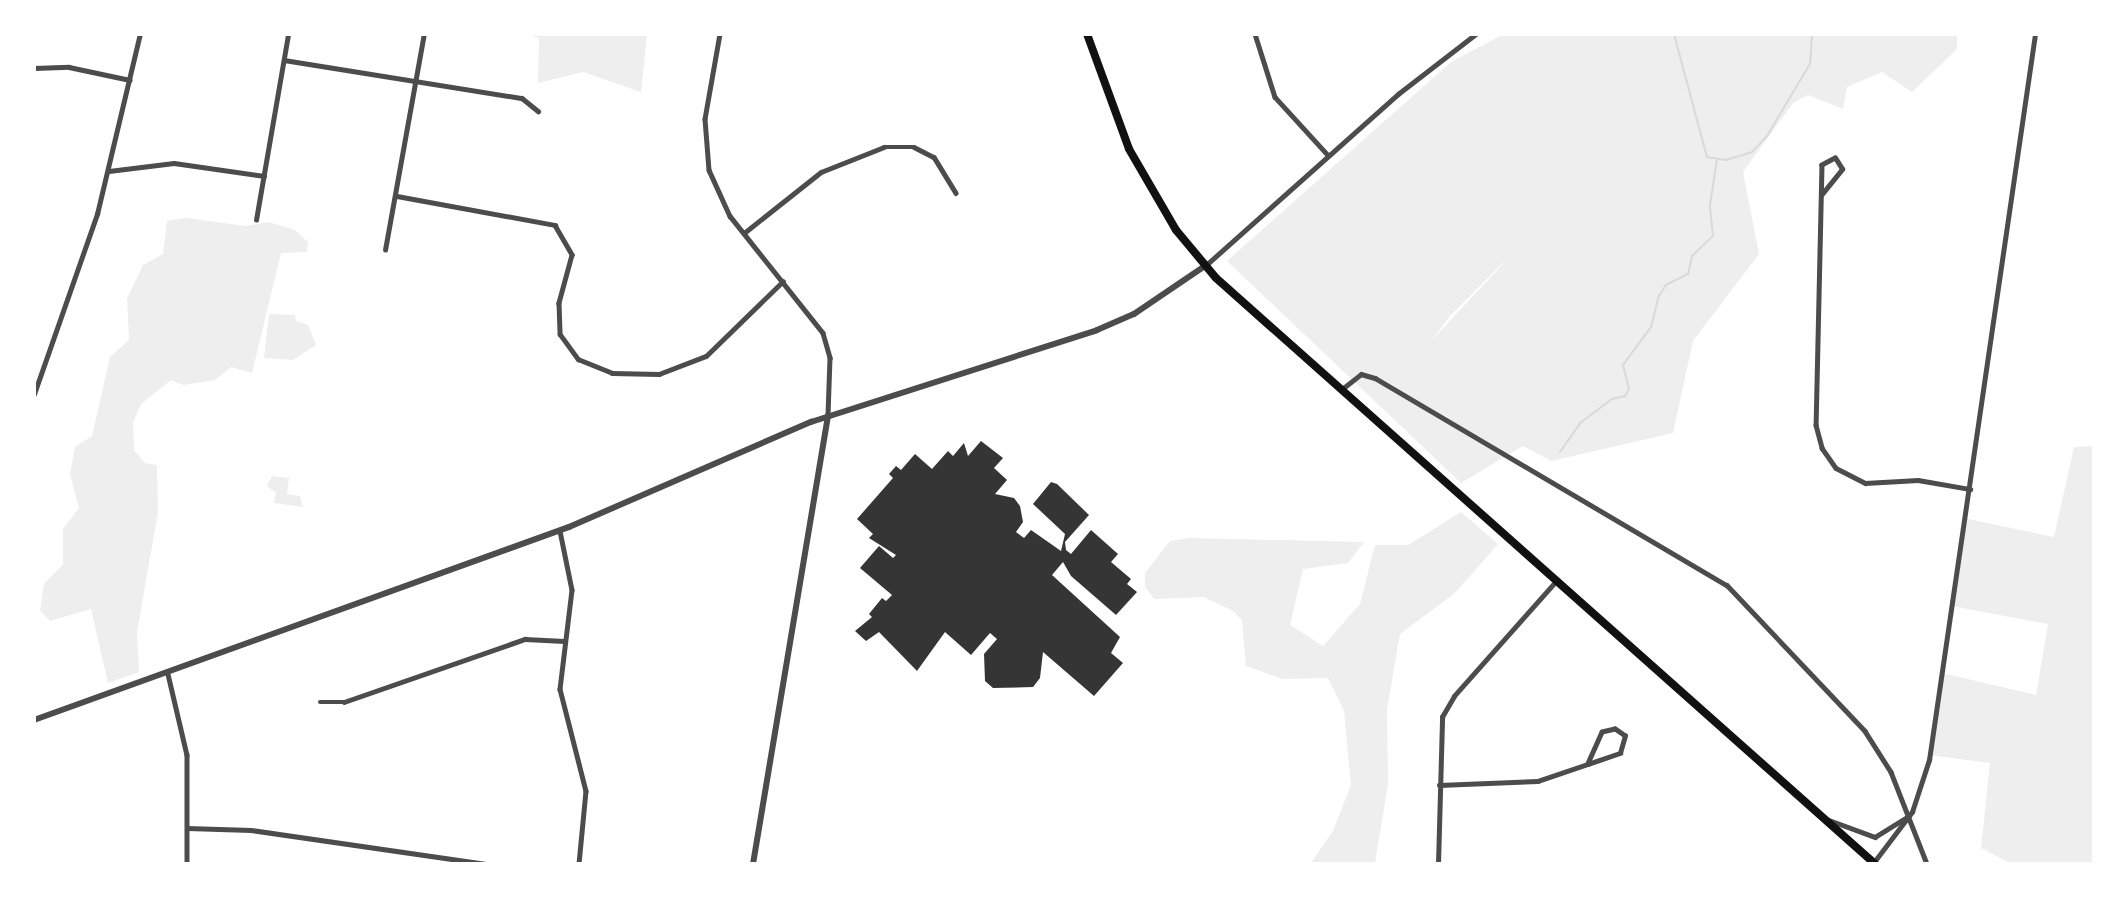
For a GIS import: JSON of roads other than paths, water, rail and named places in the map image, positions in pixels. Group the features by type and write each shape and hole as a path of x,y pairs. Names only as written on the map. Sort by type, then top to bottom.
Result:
{"main road":[{"path":"1087,34 1129,149 1156,200 1205,266 1875,863"}],"street":[{"path":"34,394 109,171 140,34"},
{"path":"256,220 288,34"},
{"path":"386,250 424,34"},
{"path":"720,34 705,119 706,153 721,201 783,281 827,345 828,416 753,864"},
{"path":"1255,34 1272,92 1328,155"},
{"path":"34,720 168,674 560,531 828,416 1097,330 1134,314 1205,266 1328,155 1476,34"},
{"path":"1875,863 1909,816 1929,760 2035,34"},
{"path":"284,60 522,98 538,111"},
{"path":"34,68 69,67 130,80"},
{"path":"744,233 820,172 884,147 914,147 934,157 956,193"},
{"path":"1822,194 1842,169 1835,158 1822,165 1816,425 1822,448 1836,468 1865,483 1918,480 1970,489"},
{"path":"109,171 174,163 264,176"},
{"path":"397,196 541,219 562,231 572,255 557,313 560,334 578,359 612,373 659,374 706,356 783,281"},
{"path":"1342,389 1361,374 1375,378 1727,585 1865,731 1909,816 1927,864"},
{"path":"560,531 572,577 564,641 563,707 586,791 579,864"},
{"path":"1438,864 1440,727 1447,706 1557,580"},
{"path":"320,702 344,702 525,639 564,641"},
{"path":"168,674 185,735 187,864"},
{"path":"1439,785 1511,786 1588,764 1620,753 1627,742 1621,731 1602,732 1588,764"},
{"path":"1827,820 1875,837 1909,816"},
{"path":"187,828 250,830 488,864"}],"waterway":[{"path":"1674,34 1707,157 1726,160 1752,152 1767,136 1810,64 1812,34"},
{"path":"1560,452 1580,423 1612,399 1625,396 1629,389 1623,365 1651,327 1659,296 1666,285 1688,274 1692,256 1713,236 1710,205 1717,159"}]}
